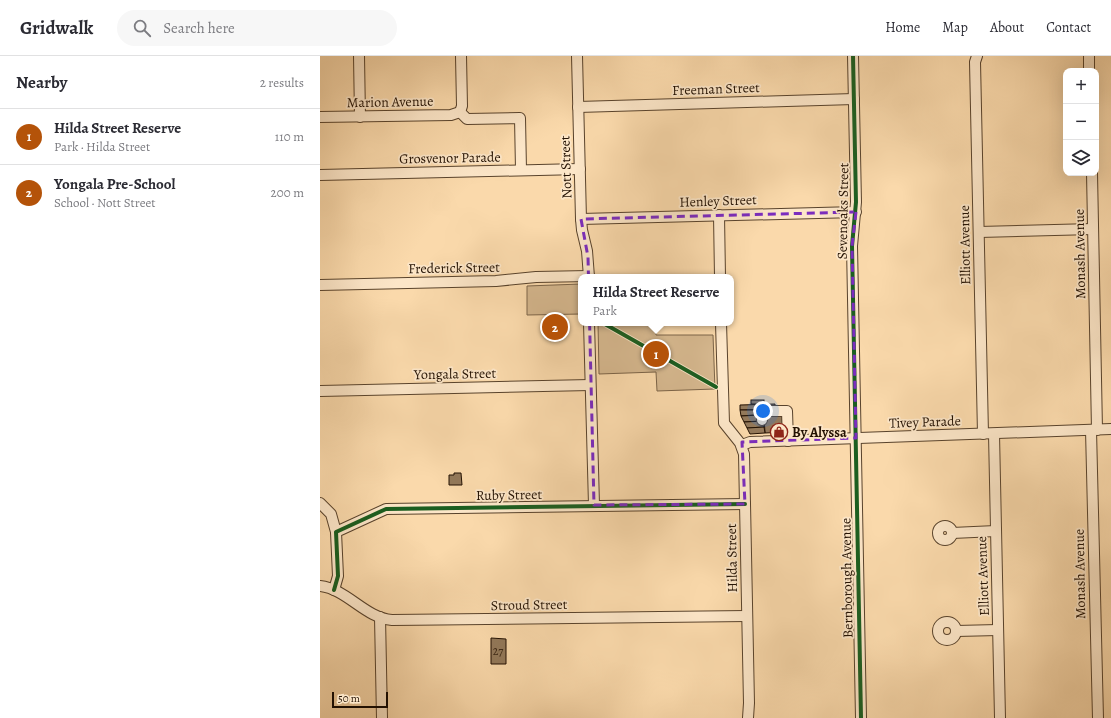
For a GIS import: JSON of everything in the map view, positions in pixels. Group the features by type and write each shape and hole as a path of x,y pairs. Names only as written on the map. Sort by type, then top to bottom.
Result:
{"street":[{"path":"359,56 360,116"},
{"path":"461,56 462,106 460,112 467,119 520,118 522,170"},
{"name":"Nott Street","path":"577,56 581,219 582,230 588,251 589,274"},
{"name":"Sevenoaks Street","path":"853,56 856,212 852,236 856,438"},
{"name":"Elliott Avenue","path":"976,56 979,232 988,434 996,531 1000,718"},
{"path":"1089,56 1089,68"},
{"name":"Freeman Street","path":"578,107 854,99"},
{"name":"Marion Avenue","path":"320,117 451,115 460,112"},
{"name":"Grosvenor Parade","path":"320,175 580,169"},
{"name":"Monash Avenue","path":"1092,176 1098,718"},
{"name":"Henley Street","path":"581,219 856,212"},
{"path":"719,215 720,274"},
{"path":"979,232 1093,229"},
{"name":"Frederick Street","path":"320,285 496,282 536,277 578,277"},
{"path":"589,326 594,506"},
{"path":"721,326 724,423 742,445"},
{"name":"Yongala Street","path":"320,391 590,385"},
{"path":"762,420 762,411 787,411 788,441"},
{"name":"Tivey Parade","path":"742,445 750,442 1111,430"},
{"name":"Bernborough Avenue","path":"856,438 861,718"},
{"name":"Hilda Street","path":"742,445 744,454 749,703 748,718"},
{"path":"320,503 331,514 336,532 338,576 334,590"},
{"name":"Ruby Street","path":"336,532 361,522 381,510 391,508 745,504"},
{"path":"952,533 996,531"},
{"name":"Stroud Street","path":"320,586 334,590 380,617 398,620 747,616"},
{"path":"380,617 382,718"},
{"path":"956,631 998,630"},
{"name":"Hilda Street","path":"749,703 752,718"}],"highlighted area":[{"path":"856,212 852,246 856,438 742,442 745,504 594,505 588,257 581,219"}],"shaded area":[{"path":"578,284 578,314 527,315 527,286"},
{"path":"598,326 655,326 656,335 713,335 715,389 657,391 656,372 599,374"}],"building":[{"path":"751,400 764,400 764,404 751,404"},
{"path":"775,404 775,409 740,410 740,405"},
{"path":"740,410 754,410 754,415 741,416"},
{"path":"767,414 786,416 786,432 765,433 764,417"},
{"path":"760,415 760,421 744,422 741,416"},
{"path":"764,421 764,427 747,428 744,422"},
{"path":"764,427 765,433 750,434 747,428"},
{"path":"454,473 461,473 462,485 449,485 449,475 454,475"},
{"path":"491,638 506,639 506,664 491,664"}],"cycle path":[{"path":"853,56 856,202 852,246 861,718"},
{"path":"608,326 716,387"},
{"path":"334,590 338,576 336,532 386,509 745,504"}],"place":[{"name":"Yongala Pre-School","path":"555,327"},
{"name":"Hilda Street Reserve","path":"656,354"},
{"name":"By Alyssa","path":"779,432"}]}
